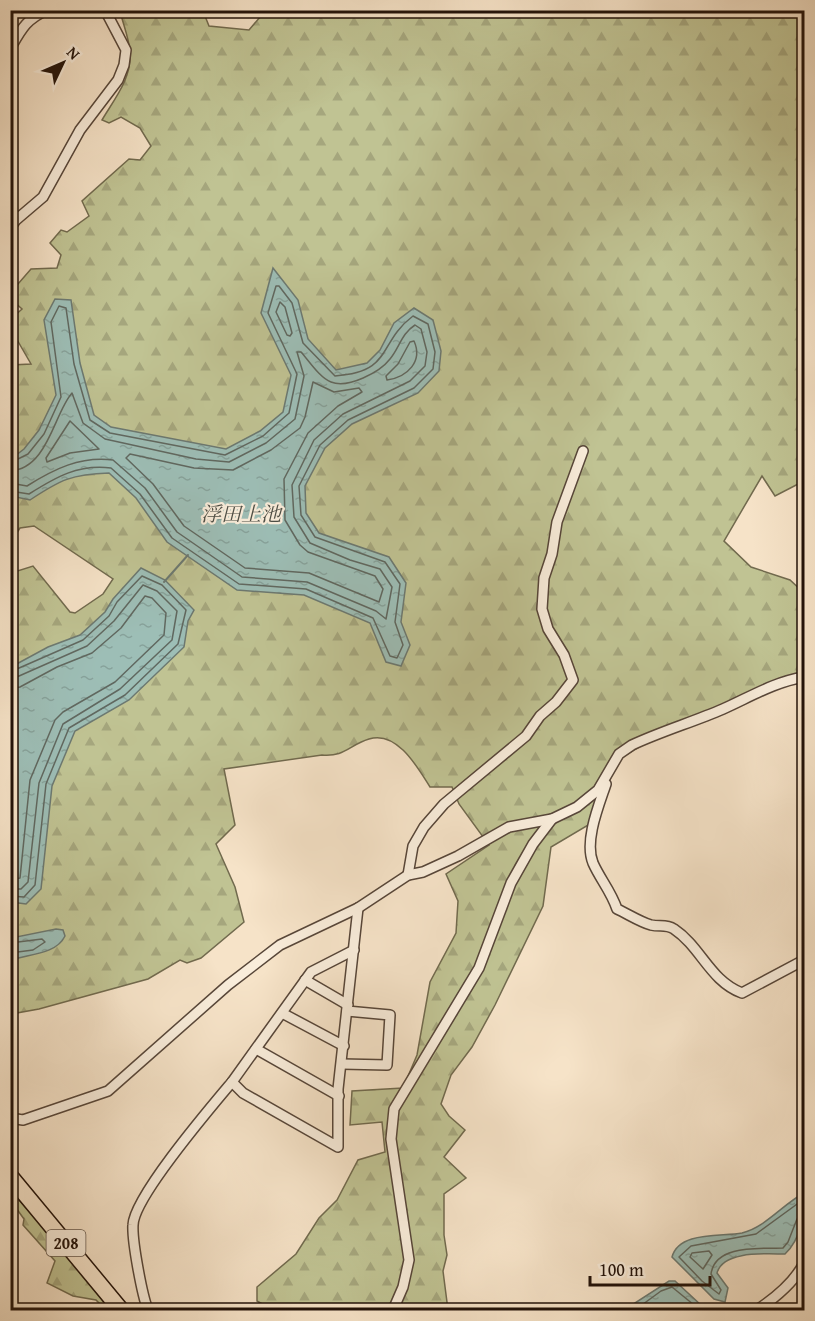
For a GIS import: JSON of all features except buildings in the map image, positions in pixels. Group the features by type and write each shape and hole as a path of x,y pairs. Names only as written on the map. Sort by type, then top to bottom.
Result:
{"highway":[{"name":"208","path":"10,1176 121,1311"}],"street":[{"path":"11,45 31,17 47,10"},
{"path":"10,228 43,197 80,130 118,80 124,65 126,50 105,10"},
{"path":"408,875 413,846 424,827 444,804 526,736 540,716 556,702 573,680 542,609 544,578 552,554 557,522 583,451"},
{"path":"10,1118 23,1120 108,1091 260,959 280,945 358,908 408,875 423,872 458,856 510,827 552,819 577,807 598,790 619,754 632,745 726,708 764,688 804,677"},
{"path":"613,765 600,801 592,843 592,862 606,883 616,909 652,925 664,924 674,930 692,944 705,965 725,986 742,993 804,960"},
{"path":"393,1311 403,1287 409,1260 392,1139 394,1109 478,968 511,883 533,844 552,819"},
{"path":"232,1082 243,1093 338,1147 339,1096 358,908"},
{"path":"148,1311 133,1225 137,1209 148,1189 232,1082 311,972 354,950"},
{"path":"305,980 347,1008 390,1015 387,1065 342,1064"},
{"path":"282,1013 344,1046"},
{"path":"256,1049 339,1096"},
{"path":"757,1311 775,1298 800,1272 804,1263"}],"green space":[{"path":"142,10 203,11 209,26 249,30 266,10 804,11 804,481 775,496 762,476 724,541 751,567 790,580 804,593 804,671 672,727 619,759 590,824 551,847 543,906 495,1005 472,1047 451,1075 441,1104 449,1116 465,1130 444,1157 466,1178 444,1194 444,1235 447,1255 443,1271 448,1310 273,1310 257,1301 257,1287 296,1254 319,1218 337,1200 358,1160 385,1152 382,1122 350,1125 352,1091 403,1088 417,1055 430,982 456,933 458,901 446,874 489,845 459,804 452,787 430,787 406,752 397,745 389,740 369,739 336,754 224,769 235,825 216,844 235,887 244,922 201,958 187,963 180,960 148,979 39,1009 11,1014 11,573 33,566 70,612 75,613 103,594 113,579 34,526 20,528 11,542 11,365 31,364 16,338 11,338 11,319 22,309 11,299 11,292 31,269 57,268 61,255 50,243 61,230 67,232 89,216 82,201 129,159 140,160 151,146 140,128 121,117 109,123 102,120 122,88 130,61 120,11 132,13"},
{"path":"10,1190 118,1310 106,1310 96,1300 73,1296 47,1283 55,1261 23,1225 24,1219 11,1201"}],"water":[{"name":"浮田上池","path":"273,268 298,300 308,339 336,370 367,363 380,350 394,323 414,308 433,320 441,351 439,371 418,393 352,424 325,448 305,486 306,513 319,533 389,557 406,583 401,622 410,645 401,666 386,662 370,623 304,595 237,590 167,542 136,498 109,473 67,479 30,500 11,496 11,459 24,449 39,430 56,395 44,320 55,299 71,300 80,363 94,415 111,427 226,449 260,431 283,412 291,375 261,313"},
{"path":"141,568 165,580 194,610 188,621 184,647 129,700 75,731 52,786 41,889 26,904 11,902 11,667 48,647 80,635 105,612 113,599"},
{"path":"56,929 63,930 65,936 55,947 11,960 11,938"},
{"path":"804,1193 801,1226 795,1241 785,1254 746,1255 728,1260 721,1266 717,1273 728,1288 725,1302 714,1299 672,1257 676,1249 692,1239 751,1230"},
{"path":"669,1281 675,1281 702,1306 701,1310 624,1310"}],"waterway":[{"path":"164,582 188,555"}]}
